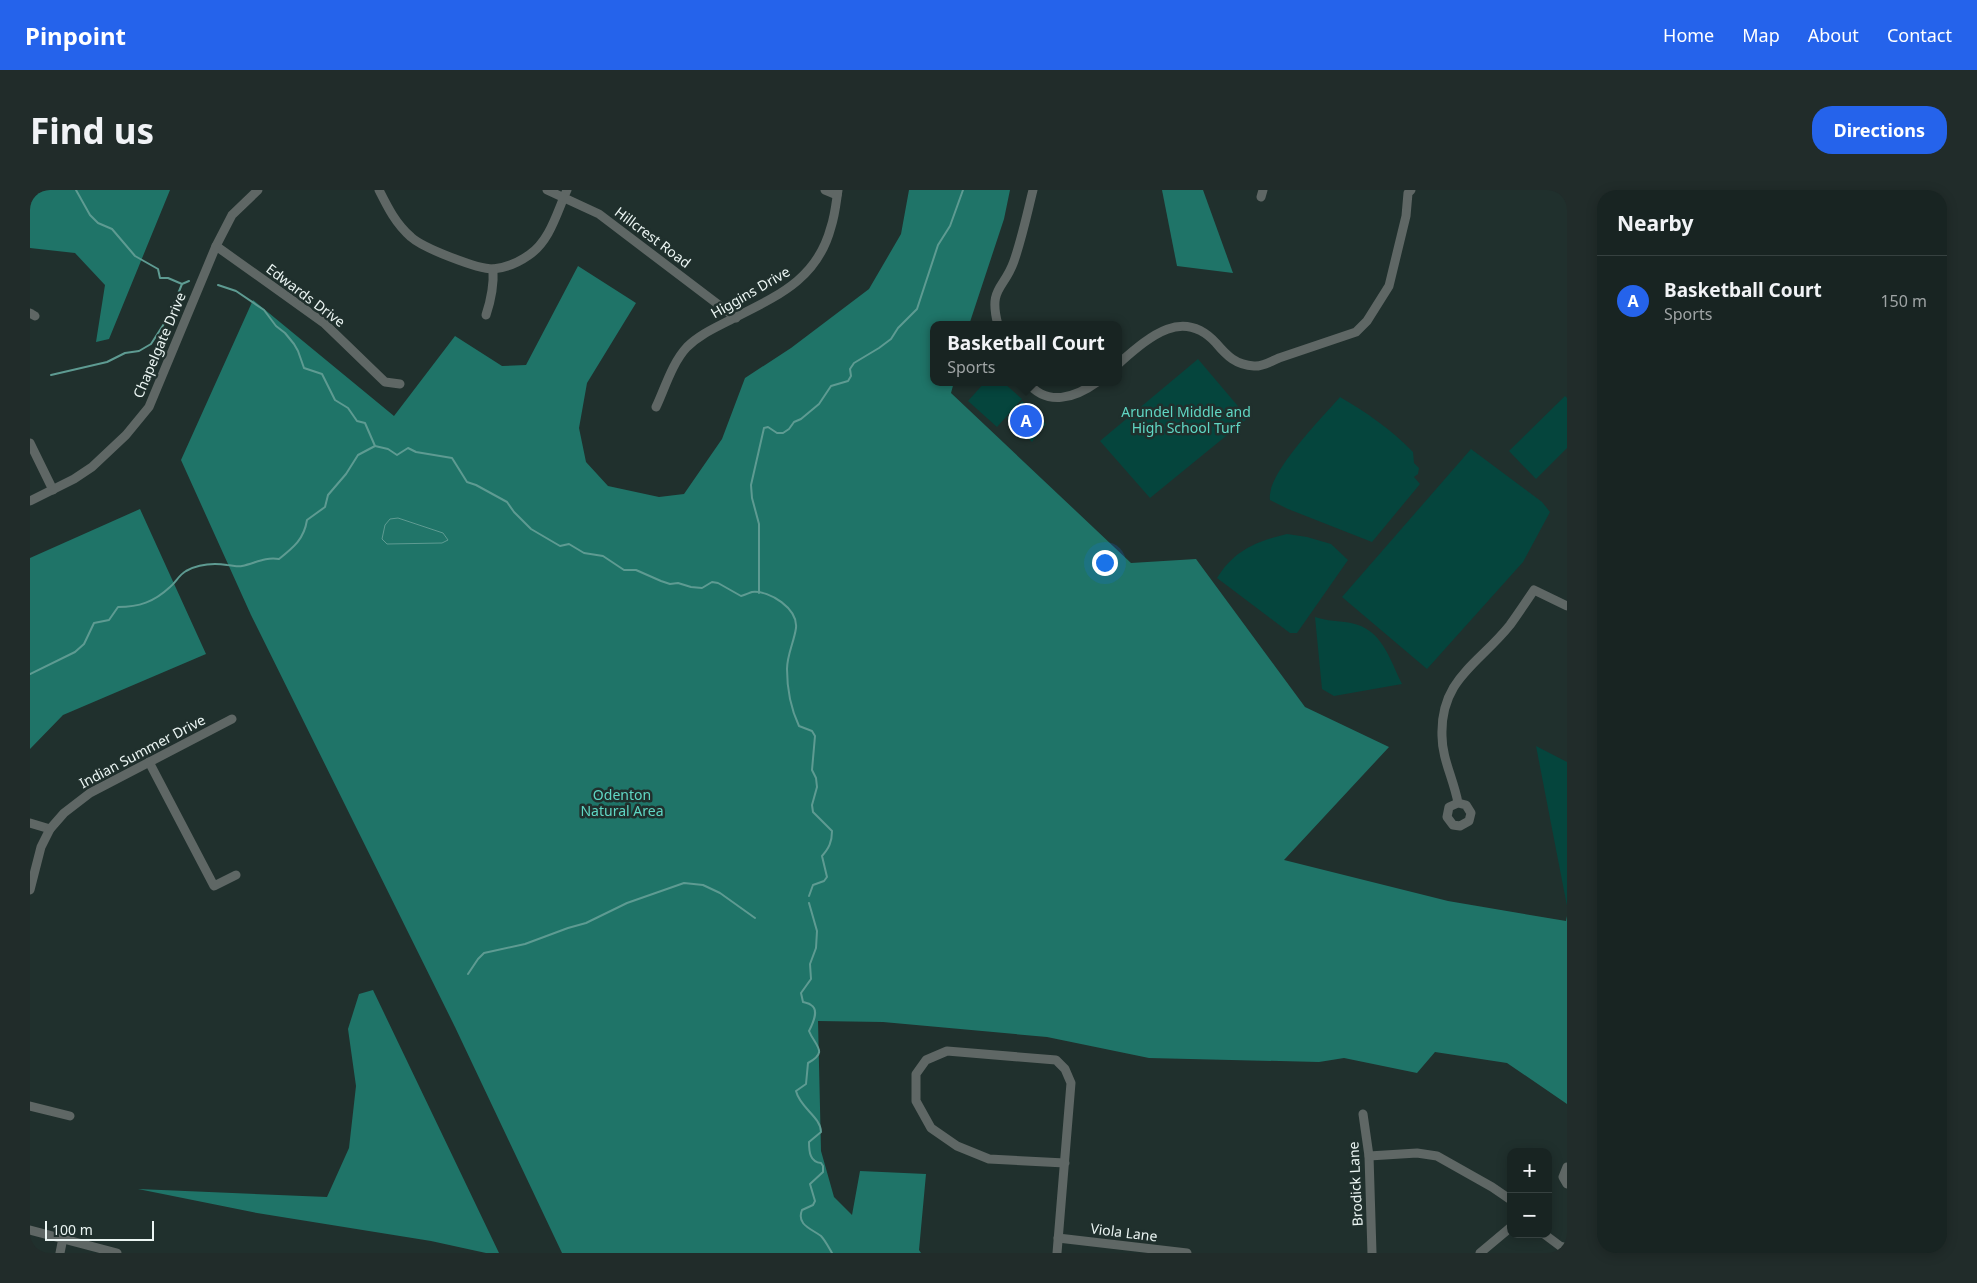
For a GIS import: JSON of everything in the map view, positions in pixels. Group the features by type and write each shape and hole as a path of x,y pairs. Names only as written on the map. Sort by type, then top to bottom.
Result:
{"street":[{"name":"Chapelgate Drive","path":"30,501 74,479 92,467 126,434 150,406 216,246 232,216 258,190"},
{"path":"379,190 391,215 412,239 466,263 493,269 511,265 530,254 547,236 566,194"},
{"name":"Hillcrest Road","path":"547,190 566,194 599,214 736,318"},
{"path":"825,190 837,193"},
{"path":"997,321 994,300 999,287 1014,263 1032,190"},
{"path":"1122,361 1153,336 1173,326 1188,326 1202,330 1228,357 1237,363 1256,366 1356,332 1367,321 1389,286 1406,216 1408,192 1411,190"},
{"name":"Higgins Drive","path":"656,407 678,359 688,347 702,336 792,287 808,272 820,255 831,229 837,193"},
{"name":"Edwards Drive","path":"216,246 324,322 385,382 400,384"},
{"path":"486,315 491,299 494,279 493,269"},
{"path":"1031,386 1038,393 1056,398 1074,396 1090,386"},
{"path":"30,443 52,490"},
{"path":"1458,803 1442,738 1442,712 1447,698 1458,680 1510,626 1534,590 1567,606"},
{"name":"Indian Summer Drive","path":"30,890 41,846 50,829 64,813 90,793 232,719"},
{"path":"149,762 214,886 236,875"},
{"path":"30,822 50,829"},
{"path":"1057,1253 1065,1163 1071,1083 1065,1069 1056,1060 947,1052 926,1060 916,1074 916,1101 931,1128 958,1146 989,1159 1065,1163"},
{"path":"30,1106 70,1116"},
{"name":"Brodick Lane","path":"1363,1114 1369,1156 1372,1253"},
{"path":"1369,1156 1417,1153 1437,1156 1492,1186 1507,1197"},
{"path":"1567,1167 1563,1177 1567,1184"},
{"path":"30,1230 117,1253"},
{"path":"1480,1253 1507,1230"},
{"path":"60,1253 63,1238"},
{"name":"Viola Lane","path":"1058,1238 1187,1253"},
{"path":"1549,1238 1560,1246 1567,1248"}],"green space":[{"path":"30,190 170,190 109,339 96,342 105,285 75,253 30,248"},
{"name":"Odenton Natural Area","path":"909,190 1010,190 1004,219 970,321 930,321 930,386 953,386 951,393 1131,563 1196,559 1305,707 1389,747 1284,860 1448,901 1566,921 1567,916 1567,1104 1507,1063 1435,1052 1417,1073 1344,1058 1319,1062 1149,1058 1047,1037 883,1022 818,1021 821,1151 834,1197 852,1215 860,1171 926,1174 919,1250 921,1253 562,1253 455,1027 251,615 181,460 253,300 394,416 455,336 502,366 526,365 578,266 636,303 587,383 579,428 586,462 608,486 659,497 684,494 722,439 745,378 791,348 869,289 901,234"},
{"path":"1162,190 1203,190 1233,273 1177,266"},
{"name":"Arundel Middle and High School Turf","path":"1198,359 1248,418 1150,498 1100,441"},
{"path":"981,386 1007,386 1022,399 997,427 968,401"},
{"path":"1565,396 1567,398 1567,448 1536,479 1509,451"},
{"path":"1340,397 1369,415 1396,436 1413,452 1414,463 1419,468 1418,474 1414,477 1420,484 1372,542 1270,500 1271,489 1286,462"},
{"path":"1022,401 1046,424 1032,442 1007,418"},
{"path":"1471,449 1542,502 1550,512 1523,562 1427,669 1342,597"},
{"path":"140,509 206,654 63,715 30,749 30,558"},
{"path":"1287,534 1307,537 1331,544 1348,560 1297,633 1290,633 1217,578 1231,560 1247,548"},
{"path":"1315,617 1351,623 1362,626 1370,631 1383,646 1402,684 1334,696 1322,689"},
{"path":"1536,746 1567,762 1567,906"},
{"path":"373,990 499,1253 486,1253 431,1241 257,1213 138,1189 327,1197 349,1148 356,1086 348,1029 359,994"}],"shaded area":[{"path":"398,518 443,533 448,540 442,543 387,544 382,539 385,525 390,519"}],"waterway":[{"path":"76,190 90,215 98,223 112,229 135,256 158,269 160,278 168,278 182,284 189,281"},
{"path":"759,593 759,524 752,498 751,485 764,428 768,427 777,433 783,433 789,429 794,422 801,419 819,404 831,386 848,381 851,376 850,369 854,363 891,339 898,328 917,309 938,245 950,226 963,190"},
{"path":"51,375 107,362 125,353 139,351 151,344 169,316 182,284"},
{"path":"218,285 236,291 264,310 276,326 294,344 304,368 322,374 335,400 348,408 357,421 365,423 375,446 388,449 397,455 408,448 416,452 452,458 467,482 507,502 531,529 560,546 569,544 584,553 603,556 624,570 636,570 670,584 678,583 702,588 712,582 718,583 741,596 752,592 767,594 788,608 795,621 796,628 787,664 790,698 799,726 812,731 815,736 812,770 816,778 817,787 812,805 813,812 832,831 830,845 822,856 827,877 824,881 813,885 809,896"},
{"path":"30,674 75,652 84,644 94,623 109,620 118,607 139,605 152,600 191,569 201,565 222,564 240,566 264,560 279,559 301,538 307,520 325,507 328,495 346,474 358,455 375,446"},
{"path":"468,974 484,953 525,944 586,923 627,903 684,883 703,885 720,893 755,918"},
{"path":"809,903 817,931 816,948 810,964 811,979 801,993 803,1002 810,1004 815,1010 809,1031 819,1048 819,1052 808,1063 806,1084 796,1091 798,1097 820,1127 821,1132 809,1142 809,1146 812,1159 821,1163 823,1172 810,1184 815,1201 813,1205 802,1210 801,1219 809,1229 821,1236 832,1253"}],"place":[{"name":"Basketball Court","path":"1026,421"}]}
